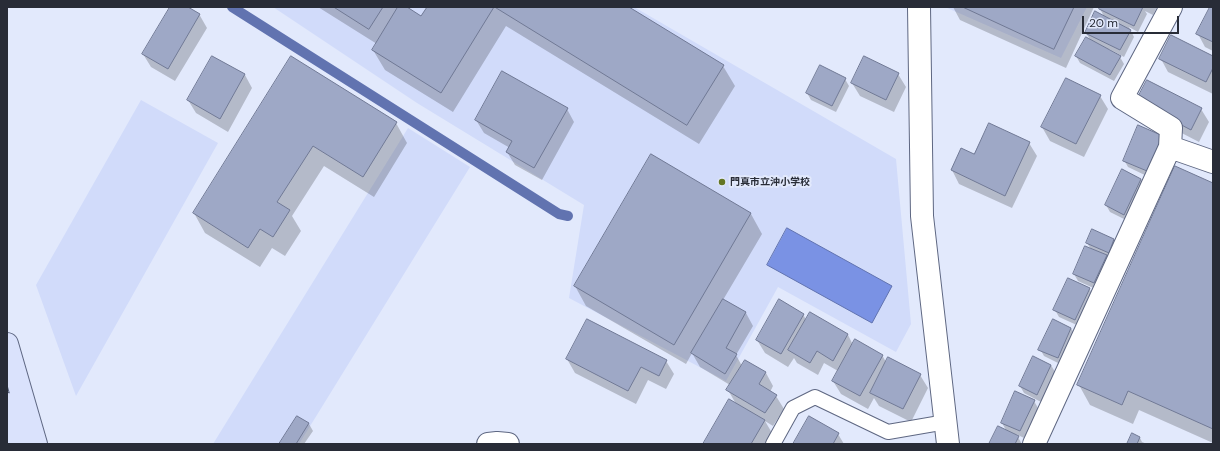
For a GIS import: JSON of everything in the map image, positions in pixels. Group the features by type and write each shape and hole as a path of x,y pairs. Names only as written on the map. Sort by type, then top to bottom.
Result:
{"street":[{"path":"919,7 922,216 948,444"},
{"path":"1034,444 1170,147 1171,128 1122,98 1171,7"},
{"path":"1170,147 1213,162"},
{"path":"7,344 36,444"},
{"path":"7,404 13,423 14,444"},
{"path":"488,444 508,444"}],"lane":[{"path":"773,444 792,408 815,397 888,432 946,422"}],"shaded area":[{"name":"門真市立沖小学校","path":"273,7 634,7 896,159 911,324 896,352 778,287 726,381 569,298 584,205 417,103"},
{"path":"945,7 1087,7 1061,58"},
{"path":"141,100 218,143 76,396 36,285"},
{"path":"408,128 470,167 299,444 213,444"}],"water":[{"path":"787,228 892,286 872,323 767,265"}],"building":[{"path":"170,7 188,7 200,14 168,69 142,54"},
{"path":"334,7 383,7 369,29"},
{"path":"398,7 407,7 421,16 427,7 494,7 441,93 372,50"},
{"path":"495,7 629,7 724,65 687,125"},
{"path":"963,7 1074,7 1054,49"},
{"path":"1100,7 1143,7 1134,26 1099,9"},
{"path":"1210,7 1213,7 1213,42 1196,34"},
{"path":"1095,11 1131,30 1120,50 1085,33"},
{"path":"1171,35 1213,56 1213,68 1206,82 1159,59"},
{"path":"1086,37 1121,56 1110,75 1075,56"},
{"path":"212,56 245,74 220,119 187,100"},
{"path":"291,56 397,122 363,177 313,146 277,202 290,210 273,237 260,229 248,248 193,213"},
{"path":"864,56 899,73 886,100 851,83"},
{"path":"820,65 846,78 832,106 806,93"},
{"path":"502,71 568,108 534,168 506,152 512,141 475,120"},
{"path":"1066,78 1101,95 1076,144 1041,127"},
{"path":"1147,80 1202,108 1191,130 1136,101"},
{"path":"989,123 1030,142 1005,196 951,170 961,148 974,154"},
{"path":"1138,125 1163,136 1147,171 1123,161"},
{"path":"651,154 751,213 674,345 574,286"},
{"path":"1175,166 1213,183 1213,429 1128,391 1122,405 1077,385"},
{"path":"1122,169 1141,179 1124,215 1105,205"},
{"path":"1092,229 1114,239 1109,253 1086,243"},
{"path":"1085,246 1107,255 1094,283 1073,274"},
{"path":"1068,278 1090,288 1075,320 1053,310"},
{"path":"723,299 746,312 726,348 737,354 725,374 691,353"},
{"path":"779,299 804,314 781,354 756,340"},
{"path":"810,312 848,334 833,361 817,351 810,363 788,350"},
{"path":"587,319 667,360 659,376 641,367 628,391 566,359"},
{"path":"1053,319 1071,328 1058,358 1038,350"},
{"path":"855,339 883,355 860,396 832,381"},
{"path":"1033,356 1051,365 1037,395 1019,386"},
{"path":"888,357 921,374 903,409 870,393"},
{"path":"745,360 766,372 759,384 777,395 765,413 726,390"},
{"path":"1015,391 1035,400 1020,431 1001,423"},
{"path":"729,399 765,420 751,444 703,444"},
{"path":"297,416 309,423 296,444 279,444"},
{"path":"809,416 839,433 833,444 793,444"},
{"path":"998,426 1019,436 1015,444 989,444"},
{"path":"1132,433 1140,437 1137,444 1127,444"}],"waterway":[{"path":"232,7 559,214 568,216"}],"place":[{"name":"門真市立沖小学校","path":"722,182"}]}
